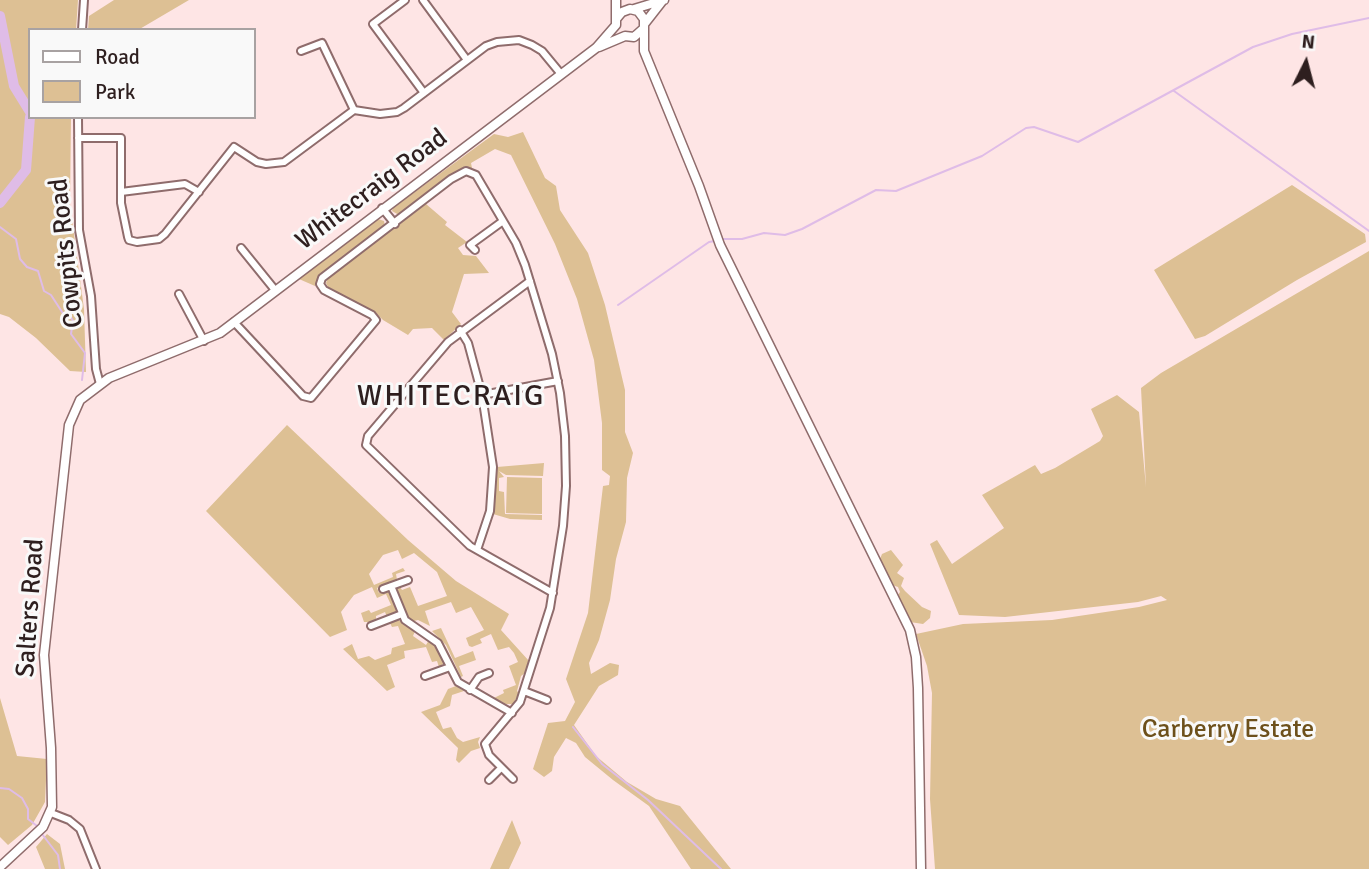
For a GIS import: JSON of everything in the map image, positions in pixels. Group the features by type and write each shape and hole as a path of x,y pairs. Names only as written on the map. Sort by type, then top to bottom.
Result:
{"main road":[{"path":"618,0 642,15 644,51 720,245 910,629 916,657 918,688 921,869"},
{"path":"618,0 619,32 644,51"},
{"path":"596,48 622,12 663,0"},
{"path":"596,48 638,35 663,0"},
{"name":"Whitecraig Road","path":"100,384 220,333 596,48"},
{"name":"Salters Road","path":"0,867 43,827 51,813 51,748 44,655 68,438 75,408 100,384"}],"street":[{"path":"82,28 83,0"},
{"path":"405,0 373,24 424,93"},
{"path":"423,0 467,61"},
{"path":"78,138 121,138 121,192 128,237 133,242 162,237 234,147 257,162 284,162 354,110 380,114 397,112 486,46 519,40 542,51 561,74"},
{"path":"301,51 322,43 354,110"},
{"name":"Cowpits Road","path":"78,119 79,230 91,296 96,369 100,384"},
{"path":"309,408 309,399 376,320 372,315 324,290 320,281 466,171 476,175 520,251 558,381 565,436 566,486 556,579 544,628 518,706 485,744 486,752 513,779"},
{"path":"121,192 185,184 199,192"},
{"path":"382,208 395,224"},
{"path":"475,250 470,245 503,221"},
{"path":"241,248 275,290"},
{"path":"530,281 447,342 366,440 368,449 477,551 553,593"},
{"path":"179,294 204,341"},
{"path":"234,322 303,396 309,399"},
{"path":"460,330 468,343 482,396 492,451 493,487 485,528 477,551"},
{"path":"482,396 558,381"},
{"path":"383,589 408,580"},
{"path":"391,586 408,624 439,643 458,682 512,713"},
{"path":"371,626 402,614"},
{"path":"425,676 450,667"},
{"path":"470,690 479,677 489,673"},
{"path":"524,691 547,700"},
{"path":"489,780 501,768"},
{"path":"51,813 69,820 80,829 96,869"}],"green space":[{"path":"0,0 78,0 76,28 28,28 28,119 71,119 70,204 84,309 86,372 70,371 36,338 9,317 0,314"},
{"path":"114,0 189,0 141,28 88,28 89,16"},
{"path":"523,132 545,178 556,186 560,210 588,253 605,305 625,390 625,432 633,453 627,478 626,522 616,559 610,600 599,640 589,663 591,674 610,663 619,665 618,675 599,686 574,725 596,756 627,782 656,799 680,806 731,869 691,869 649,806 585,757 576,743 566,738 554,757 552,771 544,777 533,769 548,723 565,721 575,702 566,679 588,613 603,486 609,485 610,476 602,470 602,423 594,360 577,299 555,244 511,155 495,149 471,163 472,168 463,168 399,215 392,211 494,134 508,137"},
{"path":"1292,185 1365,234 1366,242 1205,336 1195,339 1154,270"},
{"path":"426,204 447,222 445,225 467,242 458,248 463,255 476,256 489,273 464,274 452,312 461,324 444,340 432,328 413,329 408,335 375,312 328,287 326,283 328,278"},
{"path":"378,219 384,221 385,227 318,277 315,286 299,279"},
{"name":"Carberry Estate","path":"1369,251 1369,869 935,869 930,799 932,693 927,666 916,634 963,624 1052,620 1167,600 1161,596 1138,602 1005,617 959,615 930,544 937,540 952,564 1004,528 982,495 1035,465 1041,474 1055,468 1100,441 1103,436 1091,409 1117,395 1139,412 1146,487 1141,388 1161,373"},
{"path":"287,425 408,540 456,581 509,614 501,630 529,661 525,673 521,676 517,691 519,693 513,704 506,704 494,698 504,693 503,690 516,685 509,666 518,662 509,647 498,650 491,634 480,639 482,643 469,646 466,638 484,630 471,607 456,613 451,602 425,611 430,626 418,620 410,622 395,589 399,585 402,590 410,587 418,606 447,596 437,572 414,553 402,559 398,550 383,555 369,574 374,585 393,577 392,573 403,568 405,571 396,574 397,580 377,588 379,593 390,592 397,611 387,617 385,612 376,616 376,622 364,622 361,613 369,610 371,613 391,605 386,594 377,598 372,587 354,595 341,612 347,630 330,637 206,511"},
{"path":"544,463 543,476 506,475 499,471 504,477 499,478 499,491 504,492 505,514 542,515 542,520 510,519 493,514 497,467"},
{"path":"507,477 542,478 542,514 506,513"},
{"path":"891,550 903,565 897,573 904,578 901,586 922,607 931,611 930,618 923,624 910,622 898,595 898,587 892,585 880,559 882,554"},
{"path":"397,619 415,631 413,636 426,645 429,640 435,644 444,663 439,667 437,661 432,662 426,647 404,651 405,658 387,665 395,687 387,691 343,649 352,644 358,659 369,656 375,660 391,654 392,648 405,644 398,626 392,627 390,623"},
{"path":"441,628 455,658 473,651 476,660 459,666 463,676 461,677 446,645 432,631"},
{"path":"456,686 464,691 452,695 450,706 436,712 443,729 451,727 457,738 463,742 480,737 480,748 471,751 459,763 456,760 458,748 421,712 440,705 448,689"},
{"path":"0,698 17,756 47,759 45,802 32,825 8,845 0,837"},
{"path":"512,820 521,843 509,869 490,869"},
{"path":"47,834 60,844 65,869 45,869 36,847"}],"waterway":[{"path":"0,16 14,86 28,109"},
{"path":"721,239 742,239 764,233 785,235 802,229 876,190 896,191 982,156 1026,128 1034,127 1078,142 1253,47 1292,34 1369,18"},
{"path":"1174,91 1369,231"},
{"path":"0,203 26,170 30,119"},
{"path":"0,227 16,239 20,259 27,267 38,271 44,291 51,295 64,315 70,316 73,321 71,334 85,353 82,380"},
{"path":"618,305 709,242 715,241"},
{"path":"573,727 602,764 648,800 721,869"},
{"path":"0,788 9,789 22,798 28,809 28,819 37,826"},
{"path":"42,834 58,855 60,869"}],"district":[{"name":"WHITECRAIG","path":"451,397"}]}
